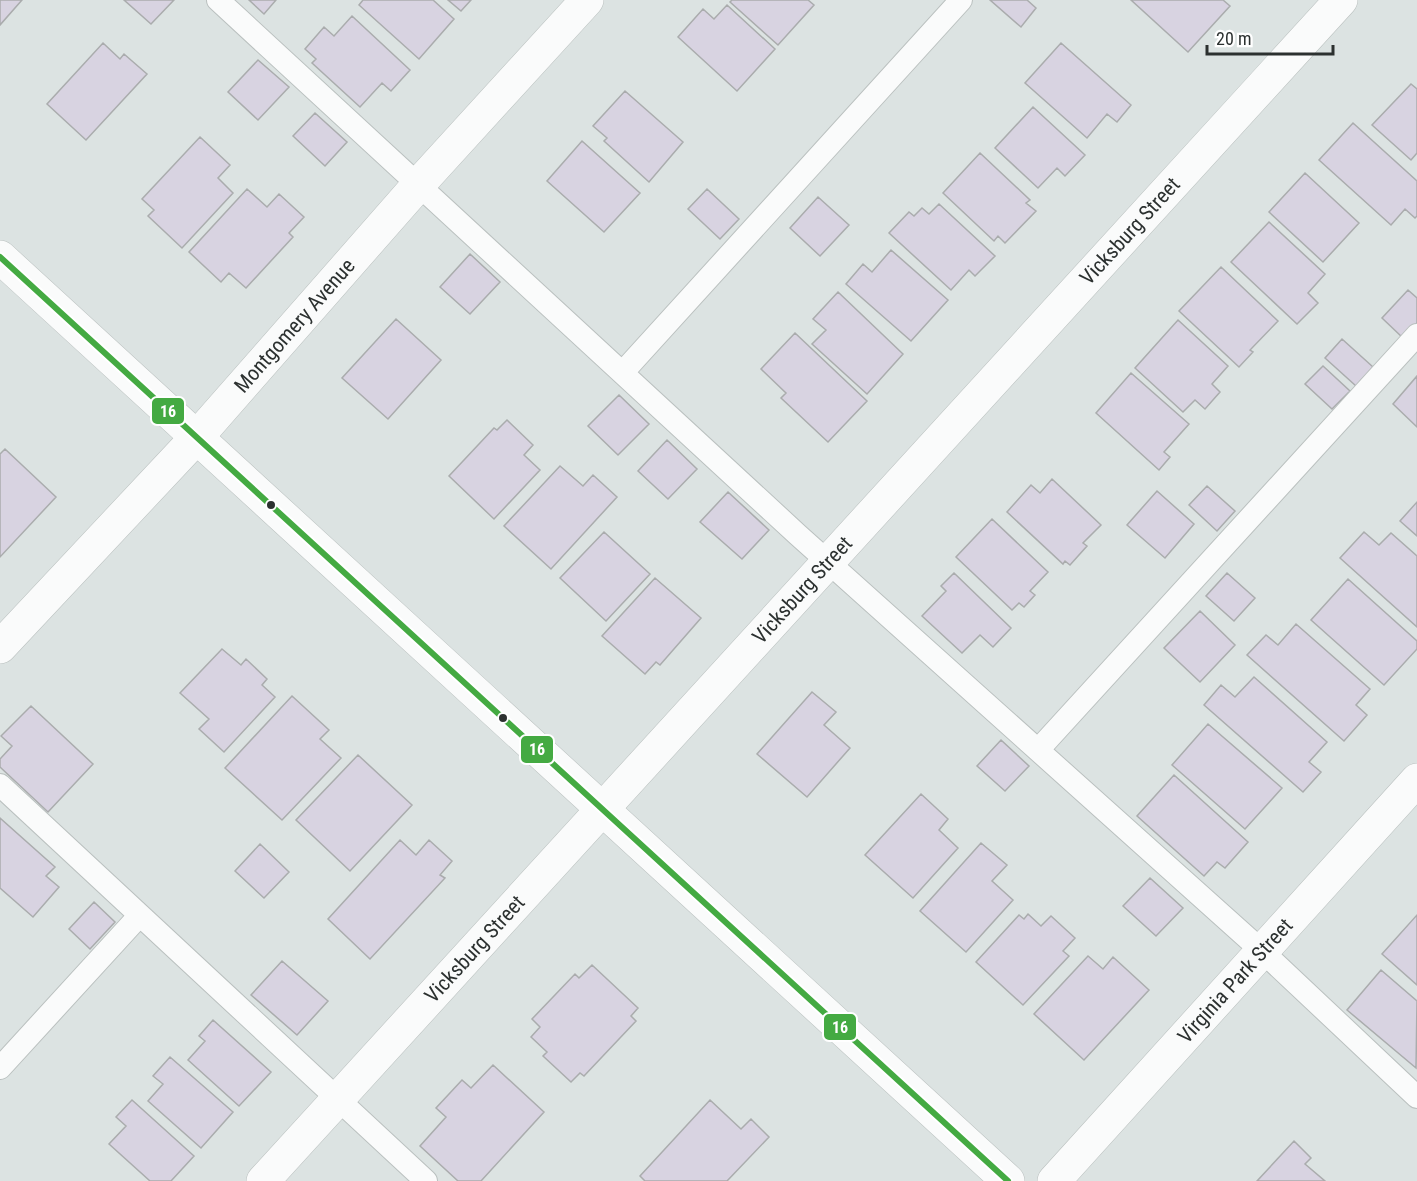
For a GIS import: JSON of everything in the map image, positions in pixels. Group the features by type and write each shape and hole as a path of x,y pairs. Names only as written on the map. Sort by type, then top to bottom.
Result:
{"street":[{"name":"Montgomery Avenue","path":"0,647 196,437 419,184 587,0"},
{"name":"Vicksburg Street","path":"263,1181 1341,0"},
{"path":"0,257 1008,1181"},
{"name":"Virginia Park Street","path":"1054,1181 1417,780"}],"lane":[{"path":"218,0 828,561 1262,951 1417,1096"},
{"path":"622,372 961,0"},
{"path":"1038,750 1417,335"},
{"path":"0,785 426,1181"},
{"path":"0,1068 140,915"}],"building":[{"path":"0,0 22,0 0,25"},
{"path":"124,0 174,0 151,24"},
{"path":"249,0 276,0 264,14"},
{"path":"363,0 433,0 454,19 419,59 359,5"},
{"path":"448,0 471,0 461,11"},
{"path":"732,0 808,0 814,5 778,45 730,2"},
{"path":"990,0 1027,0 1036,8 1021,27"},
{"path":"1131,0 1223,0 1230,6 1188,52"},
{"path":"727,5 775,49 737,91 678,37 703,9 714,19"},
{"path":"352,16 410,70 391,91 382,83 360,107 312,63 316,59 305,49 324,27 334,36"},
{"path":"103,43 120,59 124,54 147,74 86,140 47,104"},
{"path":"1061,43 1131,105 1117,122 1107,114 1087,138 1025,83"},
{"path":"258,60 289,87 258,120 228,92"},
{"path":"1411,84 1417,89 1417,153 1411,160 1372,125"},
{"path":"625,91 683,142 649,182 604,141 607,138 593,126"},
{"path":"1033,107 1085,155 1065,176 1057,168 1038,188 995,148"},
{"path":"315,113 347,142 325,166 293,136"},
{"path":"1353,123 1417,181 1417,216 1415,218 1405,209 1391,225 1319,160"},
{"path":"200,137 230,165 218,178 233,193 182,248 148,216 154,210 142,199"},
{"path":"582,141 640,193 604,232 547,181"},
{"path":"980,153 1030,200 1026,203 1036,211 1005,243 998,236 994,241 943,193"},
{"path":"1305,173 1359,223 1323,262 1269,212"},
{"path":"247,189 267,207 279,194 304,217 289,233 293,237 246,288 229,273 221,282 189,252"},
{"path":"707,189 739,219 720,239 688,209"},
{"path":"818,197 849,225 820,256 790,228"},
{"path":"939,204 995,256 975,276 969,270 951,290 889,233 909,212 914,216 922,208 929,214"},
{"path":"1269,222 1325,274 1308,293 1318,303 1297,324 1231,262"},
{"path":"891,250 948,300 911,341 846,284 863,264 872,272"},
{"path":"470,254 500,282 470,314 440,287"},
{"path":"1221,267 1278,321 1250,350 1253,352 1239,367 1179,311"},
{"path":"1408,290 1417,298 1417,323 1403,338 1382,318"},
{"path":"838,292 903,354 867,394 812,344 826,330 813,319"},
{"path":"396,319 441,360 388,419 342,378"},
{"path":"1178,320 1228,366 1212,384 1220,392 1205,409 1195,400 1183,412 1135,368"},
{"path":"795,333 867,401 828,442 781,398 786,393 761,369"},
{"path":"1342,339 1373,367 1356,386 1325,358"},
{"path":"1323,366 1350,391 1332,409 1305,384"},
{"path":"1131,373 1189,424 1164,452 1170,457 1159,470 1096,413"},
{"path":"1417,376 1417,427 1393,404"},
{"path":"619,395 649,424 618,455 588,426"},
{"path":"507,420 533,445 524,455 540,470 494,519 449,476 494,428 497,430"},
{"path":"667,440 697,469 668,499 638,471"},
{"path":"5,449 56,497 0,557 0,454"},
{"path":"560,466 583,486 593,475 617,497 551,569 504,526"},
{"path":"1052,479 1101,525 1083,543 1087,546 1070,565 1065,561 1063,564 1007,512 1031,485 1040,493"},
{"path":"1207,486 1235,511 1217,531 1189,505"},
{"path":"1157,491 1194,524 1165,558 1127,525"},
{"path":"728,492 769,530 742,559 700,522"},
{"path":"1417,502 1417,536 1400,521"},
{"path":"992,519 1048,572 1030,591 1035,595 1024,607 1019,603 1012,610 956,557"},
{"path":"604,532 650,574 606,621 560,578"},
{"path":"1364,532 1379,545 1391,533 1417,556 1417,627 1340,558"},
{"path":"954,573 1011,628 993,647 980,635 962,653 922,616 946,591 941,586"},
{"path":"1227,573 1255,598 1234,621 1206,596"},
{"path":"655,578 701,618 660,665 656,662 645,674 602,636"},
{"path":"1348,579 1417,641 1417,649 1384,685 1311,620"},
{"path":"1200,611 1235,645 1200,682 1164,648"},
{"path":"1296,624 1370,689 1356,705 1367,715 1344,741 1247,655 1266,635 1278,645"},
{"path":"222,649 241,665 246,659 267,679 262,685 275,697 224,752 199,729 209,719 180,693"},
{"path":"1254,677 1327,742 1309,762 1321,772 1303,792 1204,705 1221,685 1235,697"},
{"path":"812,692 836,712 824,725 850,748 807,797 757,754"},
{"path":"292,696 329,730 320,739 341,758 282,820 225,768"},
{"path":"31,706 93,764 48,812 0,767 0,759 12,746 1,736"},
{"path":"1208,724 1282,788 1245,829 1172,765"},
{"path":"1001,740 1029,766 1005,791 977,766"},
{"path":"358,755 412,805 350,871 296,820"},
{"path":"1174,775 1248,842 1225,868 1217,862 1204,876 1137,816"},
{"path":"921,794 948,819 939,830 958,848 913,898 865,855"},
{"path":"0,818 55,867 46,876 59,887 33,917 0,888"},
{"path":"400,840 416,855 429,840 452,861 440,875 445,878 370,959 328,919"},
{"path":"981,843 1007,865 992,881 1013,900 966,952 920,911"},
{"path":"260,844 289,872 264,898 235,871"},
{"path":"1150,878 1183,908 1156,936 1123,906"},
{"path":"94,902 115,922 90,949 69,929"},
{"path":"1028,914 1041,926 1051,916 1075,938 1063,951 1069,956 1023,1005 976,962 1019,915 1024,919"},
{"path":"1417,915 1417,985 1382,954"},
{"path":"1088,956 1103,969 1113,957 1149,990 1084,1060 1034,1014"},
{"path":"282,961 328,1001 297,1035 251,995"},
{"path":"592,965 638,1008 631,1016 636,1021 584,1076 580,1073 571,1082 543,1056 547,1052 531,1037 540,1027 532,1019 575,974 579,978"},
{"path":"1381,970 1417,1001 1416,1068 1347,1010"},
{"path":"213,1020 271,1072 239,1106 188,1060 205,1041 199,1036"},
{"path":"170,1057 233,1112 201,1148 148,1101 163,1084 153,1076"},
{"path":"493,1065 544,1112 481,1181 458,1181 420,1146 446,1117 436,1108 462,1080 471,1088"},
{"path":"132,1100 194,1156 171,1181 150,1181 109,1144 126,1126 116,1117"},
{"path":"710,1100 741,1129 751,1119 769,1137 727,1181 645,1181 640,1176"},
{"path":"1294,1141 1311,1158 1305,1164 1325,1181 1257,1181"}],"transit line":[{"name":"16","path":"0,257 1008,1181"}]}
